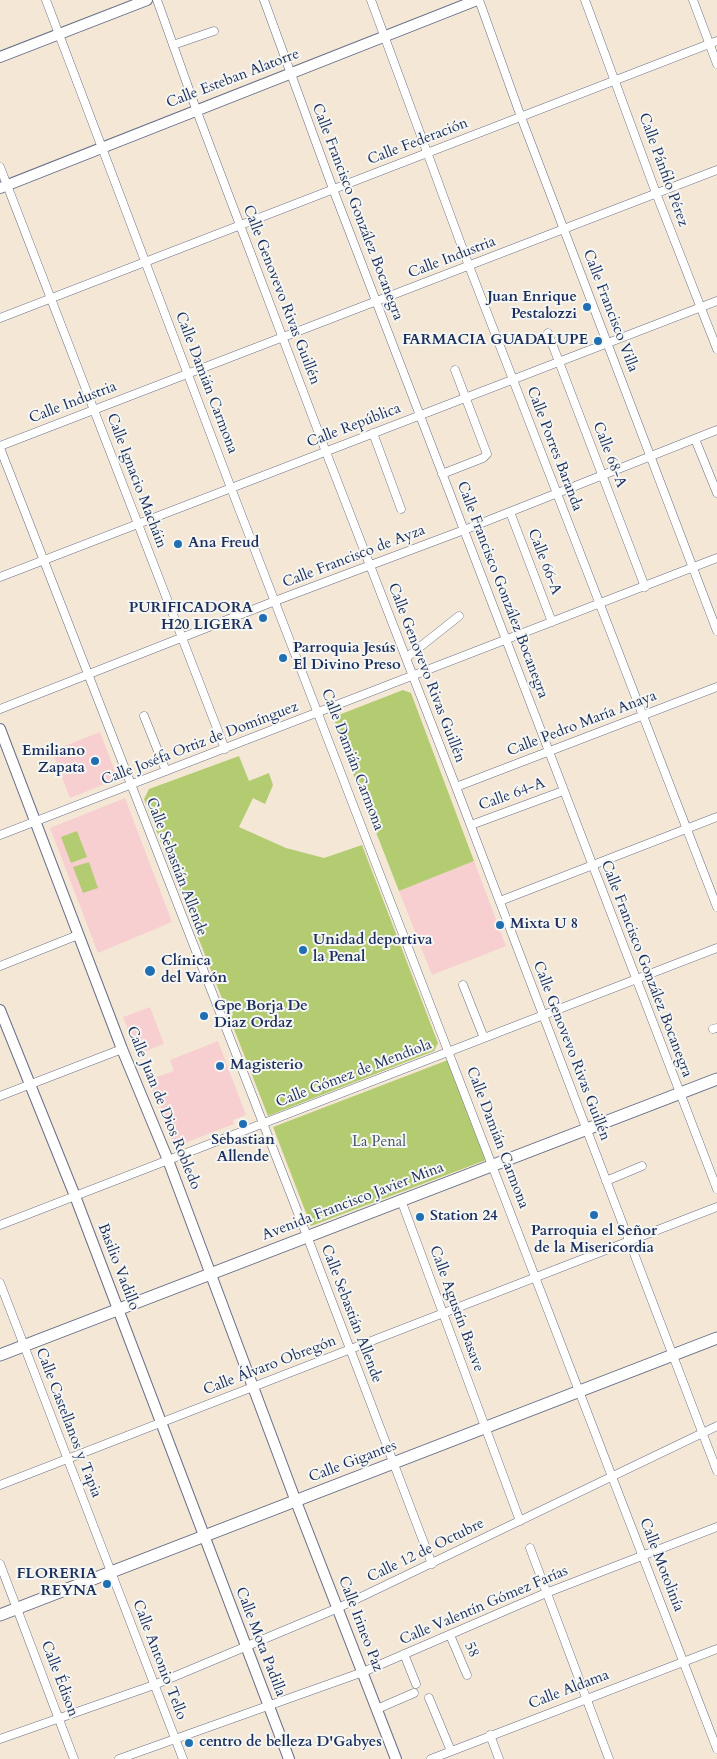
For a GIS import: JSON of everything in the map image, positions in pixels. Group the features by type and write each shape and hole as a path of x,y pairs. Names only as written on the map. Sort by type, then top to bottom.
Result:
{"main road":[{"name":"Avenida Francisco Javier Mina","path":"0,1355 717,1078"},
{"name":"Calle Gigantes","path":"0,1615 717,1338"}],"street":[{"name":"Calle Damián Carmona","path":"46,0 231,488 579,1390"},
{"path":"0,57 147,0"},
{"name":"Calle Genovevo Rivas Guillén","path":"157,0 196,109 326,452 471,825 717,1471"},
{"name":"Calle Francisco González Bocanegra","path":"264,0 442,474 717,1189"},
{"name":"Calle Porres Baranda","path":"371,0 469,266 717,907"},
{"name":"Calle Esteban Alatorre","path":"3,186 478,0"},
{"name":"Calle Francisco Villa","path":"478,0 717,630"},
{"name":"Calle Pánfilo Pérez","path":"586,0 656,193 717,349"},
{"path":"693,0 713,43 717,64"},
{"path":"173,45 214,31"},
{"name":"Calle Federación","path":"0,318 713,43"},
{"name":"Calle Ignacio Macháin","path":"0,167 3,186 50,298 224,748"},
{"name":"Calle Industria","path":"0,447 187,373 377,302 717,170"},
{"name":"Calle República","path":"0,577 717,301"},
{"name":"Calle 68-A","path":"548,333 645,587"},
{"path":"442,474 486,455 455,370"},
{"name":"Calle Francisco de Ayza","path":"0,709 275,601 603,476 717,430"},
{"path":"373,433 402,509"},
{"path":"696,439 717,493"},
{"name":"Calle Sebastián Allende","path":"0,447 307,1236 432,1564"},
{"name":"Calle 66-A","path":"510,512 552,622"},
{"name":"Calle Joséfa Ortiz de Domínguez","path":"0,835 224,748 319,714 717,558"},
{"path":"406,658 459,616"},
{"name":"Calle Pedro María Anaya","path":"456,787 717,687"},
{"path":"144,716 166,772"},
{"name":"Calle Juan de Dios Robledo","path":"0,729 122,1049 212,1273 295,1500"},
{"name":"Calle 64-A","path":"471,825 564,791"},
{"path":"500,901 717,817"},
{"path":"0,966 78,935"},
{"name":"Calle Gómez de Mendiola","path":"0,1225 717,948"},
{"path":"463,985 484,1038"},
{"name":"Basilio Vadillo","path":"0,1010 75,1196 204,1535"},
{"path":"0,1096 122,1049"},
{"path":"606,1181 642,1166"},
{"name":"Calle Agustín Basave","path":"401,1200 520,1521"},
{"name":"Calle Álvaro Obregón","path":"0,1485 630,1242 717,1206"},
{"name":"Calle Castellanos y Tapia","path":"0,1283 110,1572"},
{"name":"Calle Motolinía","path":"579,1390 717,1749"},
{"name":"Calle 12 de Octubre","path":"0,1739 154,1685 338,1608 717,1426"},
{"name":"Calle Irineo Paz","path":"295,1500 396,1759"},
{"name":"Calle Valentín Gómez Farías","path":"119,1759 363,1672 546,1593 717,1527"},
{"name":"Calle Mota Padilla","path":"204,1535 289,1759"},
{"path":"530,1548 609,1759"},
{"name":"Calle Édison","path":"0,1564 74,1759"},
{"name":"Calle Antonio Tello","path":"110,1572 183,1759"},
{"name":"58","path":"450,1635 467,1675"},
{"name":"Calle Aldama","path":"431,1759 717,1649"},
{"path":"404,1654 416,1684"},
{"path":"377,1709 414,1694"},
{"path":"429,1698 451,1751"},
{"path":"490,1735 500,1759"}],"shaded area":[{"path":"100,732 118,779 70,798 52,751"},
{"path":"125,798 172,922 98,953 50,828"},
{"path":"474,861 506,946 432,975 399,891"},
{"path":"150,1007 164,1044 138,1054 123,1017"},
{"path":"218,1041 246,1115 233,1120 234,1124 174,1147 148,1080 174,1071 170,1060"}],"green space":[{"path":"403,690 411,693 474,861 399,891 334,725 336,716"},
{"name":"Unidad deportiva la Penal","path":"239,756 249,781 269,773 273,785 265,804 253,798 239,827 286,848 324,858 362,845 438,1043 434,1051 268,1116 144,799 149,789"},
{"path":"77,831 87,857 71,863 61,837"},
{"path":"89,862 98,888 83,893 73,867"},
{"name":"La Penal","path":"448,1060 486,1160 311,1226 273,1127"}],"place":[{"name":"Juan Enrique Pestalozzi","path":"587,307"},
{"name":"FARMACIA GUADALUPE","path":"598,341"},
{"name":"Ana Freud","path":"178,544"},
{"name":"PURIFICADORA H20 LIGERA","path":"263,618"},
{"name":"Parroquia Jesús El Divino Preso","path":"283,658"},
{"name":"Emiliano Zapata","path":"95,761"},
{"name":"Mixta U 8","path":"500,925"},
{"name":"Unidad deportiva la Penal","path":"303,950"},
{"name":"Clínica del Varón","path":"150,971"},
{"name":"Gpe Borja De Diaz Ordaz","path":"204,1016"},
{"name":"Magisterio","path":"220,1066"},
{"name":"Sebastian Allende","path":"243,1124"},
{"name":"Parroquia el Señor de la Misericordia","path":"594,1215"},
{"name":"Station 24","path":"420,1217"},
{"name":"FLORERIA REYNA","path":"107,1584"},
{"name":"centro de belleza D'Gabyes","path":"189,1743"}]}
